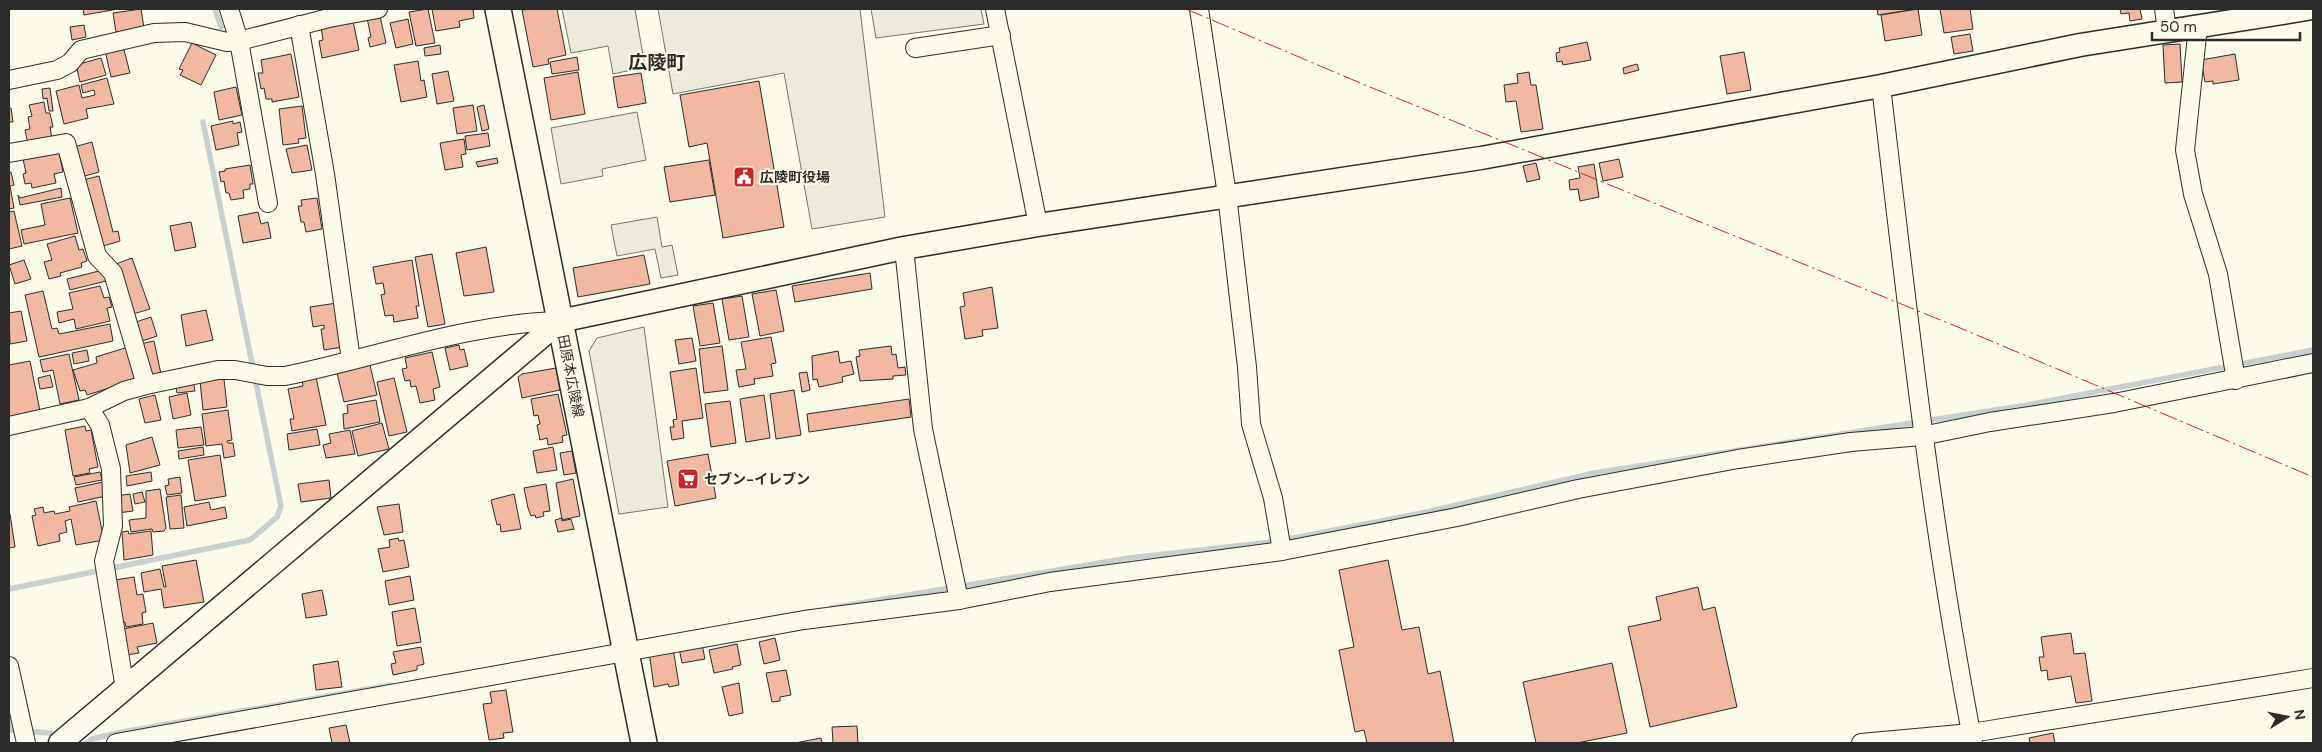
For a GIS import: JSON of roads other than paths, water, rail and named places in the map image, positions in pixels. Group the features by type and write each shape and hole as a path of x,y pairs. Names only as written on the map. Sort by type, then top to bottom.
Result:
{"main road":[{"name":"田原本広陵線","path":"498,9 644,743"}],"street":[{"path":"229,9 239,42 268,203"},
{"path":"9,80 58,70 70,63 81,50 154,33 185,32 228,42 239,42 299,25 378,9"},
{"path":"995,9 1038,224"},
{"path":"1199,9 1227,195 1246,358 1251,424 1273,498 1282,551"},
{"path":"9,426 89,408 124,391 146,384 218,370 244,371 267,376 285,376 414,344 520,324 560,321 904,248 1038,224 1490,156 1881,86 2080,45 2165,19 2198,26 2307,9"},
{"path":"299,25 326,174 351,360"},
{"path":"2198,26 2186,150 2193,194 2218,274 2236,380"},
{"path":"915,48 1001,36"},
{"path":"1881,86 1922,436 1945,592 1972,738"},
{"path":"9,153 66,143 97,256 113,273 146,384"},
{"path":"904,248 923,429 958,600"},
{"path":"60,743 560,321"},
{"path":"116,743 804,620 958,600 1050,582 1282,551 1457,518 1578,489 1738,459 1851,442 1922,436 2236,380 2313,363"},
{"path":"89,408 100,425 111,468 112,526 105,568 125,689"},
{"path":"9,666 24,736"},
{"path":"1861,743 1972,738 2313,678"}],"waterway":[{"path":"215,9 221,27"},
{"path":"9,589 250,540 277,517 281,506 203,122"},
{"path":"831,608 1129,558 1273,542 1422,513 1594,473 2027,405 2313,350"},
{"path":"87,743 92,739 117,733 391,685"},
{"path":"9,719 11,730 50,733"}],"place":[{"name":"広陵町役場","path":"744,177"},
{"name":"セブン-イレブン","path":"688,479"}],"district":[{"name":"広陵町","path":"657,62"}]}
